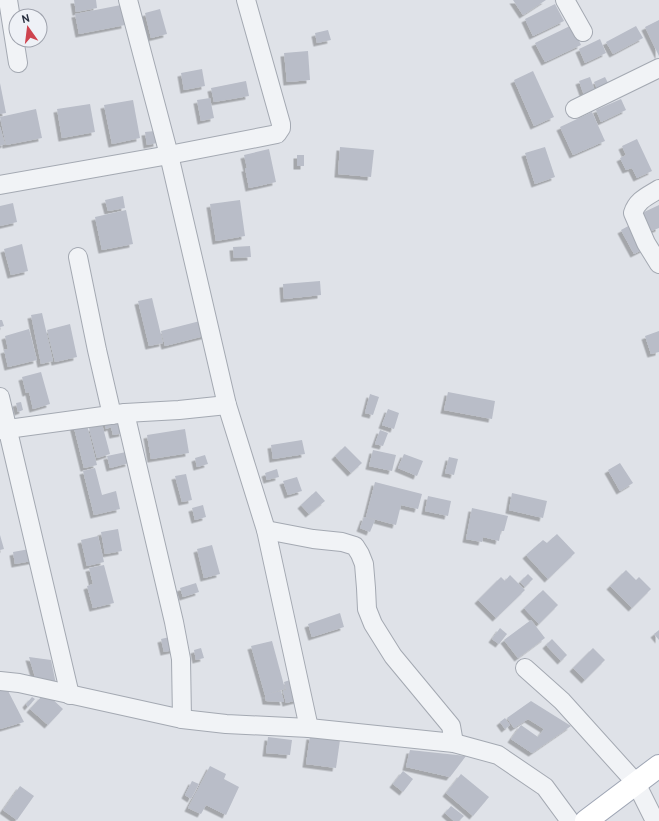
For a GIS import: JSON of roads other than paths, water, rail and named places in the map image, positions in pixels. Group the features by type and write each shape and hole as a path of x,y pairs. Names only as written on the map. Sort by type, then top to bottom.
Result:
{"main road":[{"path":"586,821 659,766"}],"street":[{"path":"8,0 18,63"},
{"path":"128,0 169,155 227,406 266,530 309,728"},
{"path":"0,184 169,155 277,134 280,132 281,124 246,0"},
{"path":"565,0 583,32"},
{"path":"575,110 659,68"},
{"path":"659,189 640,200 635,206 633,213 646,244 659,264"},
{"path":"78,257 97,350 119,414 174,622 181,659 182,719"},
{"path":"0,397 4,429 70,695"},
{"path":"4,429 119,414 227,406"},
{"path":"266,530 313,539 342,542 355,546 364,564 367,609 373,624 393,656 451,726 454,743"},
{"path":"525,668 562,701 636,783 656,821"},
{"path":"0,681 18,683 182,719 226,724 309,728 454,743 498,756 545,787 570,821"}]}
